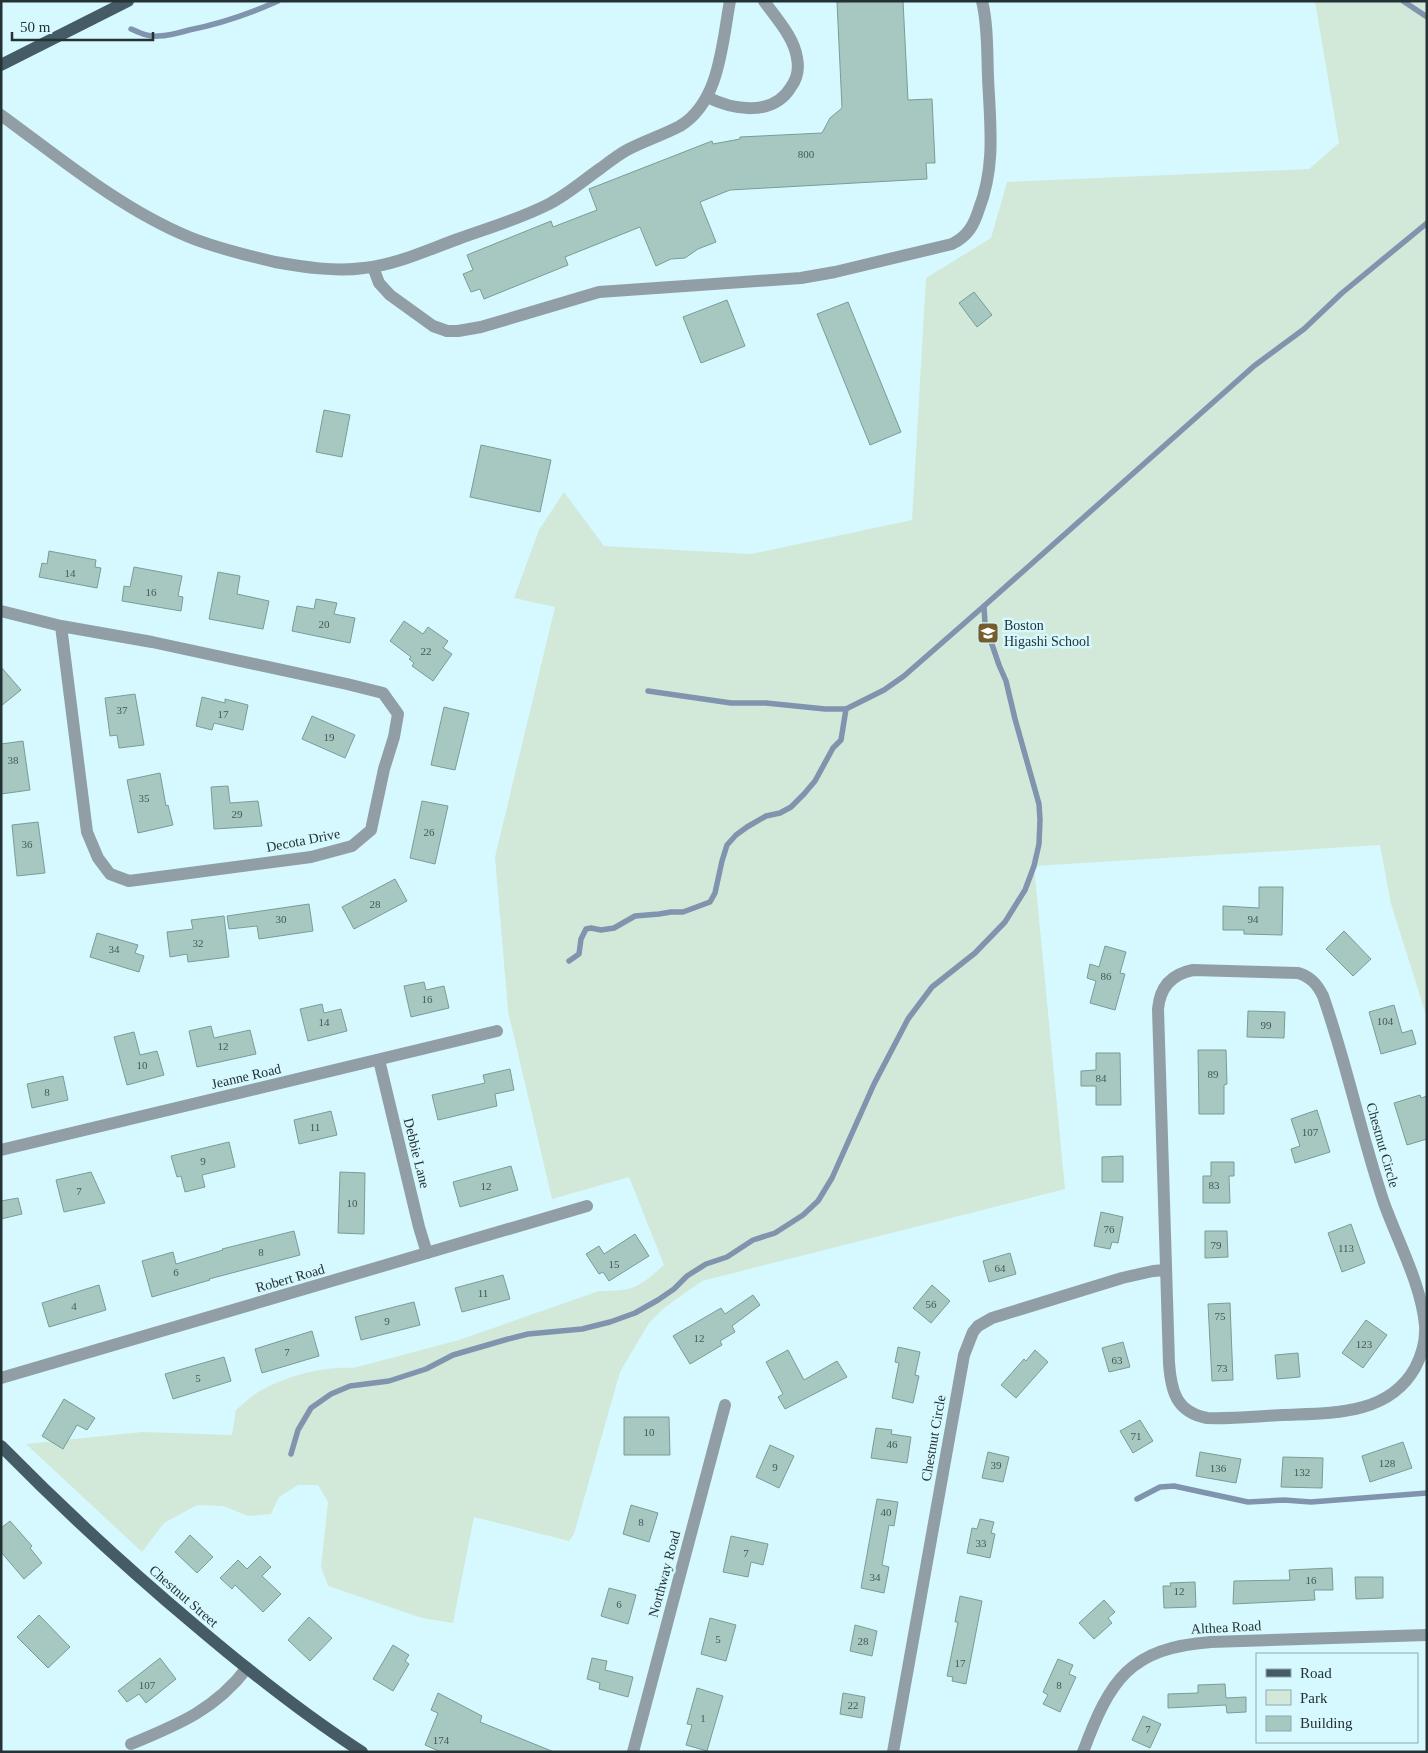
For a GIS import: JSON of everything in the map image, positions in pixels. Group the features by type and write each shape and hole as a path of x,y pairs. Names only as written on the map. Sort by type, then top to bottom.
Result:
{"main road":[{"path":"1,65 128,1"},
{"name":"Chestnut Street","path":"1,1446 52,1497 114,1554 247,1668 362,1752"}],"street":[{"path":"1,115 108,192 153,219 189,237 235,252 284,264 327,269 373,267 402,259 529,214 550,203 626,151 688,121 696,114 707,97 717,68 730,1"},
{"path":"707,97 726,105 747,109 776,103 790,90 797,75 798,59 796,51 764,1"},
{"path":"373,267 379,283 390,295 437,328 458,332 481,328 599,292 802,278 952,244 967,234 972,228 990,171 992,150 982,1"},
{"name":"Decota Drive","path":"1,611 61,626 152,642 383,693 398,714 371,830 352,846 311,857 129,881 110,874 98,858 87,832 61,626"},
{"name":"Chestnut Circle","path":"1194,970 1289,972 1307,975 1314,980 1323,996 1384,1203 1421,1301 1425,1337 1420,1359 1408,1380 1393,1394 1361,1408 1318,1413 1215,1418 1200,1417 1182,1406 1173,1392 1169,1363 1166,1270 1158,1000 1172,979 1178,974 1194,970"},
{"name":"Jeanne Road","path":"1,1150 497,1031"},
{"name":"Debbie Lane","path":"379,1060 427,1253"},
{"name":"Robert Road","path":"1,1378 588,1206"},
{"name":"Chestnut Circle","path":"893,1752 948,1438 964,1355 969,1339 978,1326 992,1318 1122,1278 1152,1271 1166,1270"},
{"name":"Northway Road","path":"633,1752 725,1405"},
{"name":"Althea Road","path":"1083,1752 1107,1696 1119,1680 1141,1660 1166,1648 1183,1644 1211,1642 1427,1635"},
{"path":"130,1744 190,1718 226,1692 247,1668"}],"green space":[{"path":"1315,1 1427,1 1427,1018 1391,904 1380,845 1034,866 1065,1189 702,1281 664,1308 649,1323 620,1372 574,1534 569,1541 474,1517 453,1623 422,1618 328,1586 321,1567 328,1502 318,1485 298,1485 279,1497 271,1514 248,1516 223,1506 197,1505 164,1523 142,1552 26,1444 142,1432 232,1435 236,1410 257,1393 282,1381 318,1370 353,1368 459,1340 599,1291 635,1287 664,1265 629,1177 552,1199 508,1011 495,857 555,607 514,598 539,530 564,492 604,546 751,554 912,520 926,278 991,238 1007,182 1309,169 1339,143"}],"building":[{"path":"903,1 908,100 932,99 935,163 926,163 927,179 730,190 700,202 716,242 698,249 685,258 671,259 656,266 640,227 565,257 568,265 484,299 480,289 471,292 463,274 473,270 467,255 551,221 553,227 597,210 589,189 712,141 713,144 740,139 740,137 822,133 830,118 842,108 837,2"},
{"path":"974,292 992,315 977,327 959,303"},
{"path":"727,300 745,346 701,363 683,317"},
{"path":"848,302 901,432 870,445 817,314"},
{"path":"324,410 350,415 342,457 316,452"},
{"path":"481,445 551,460 540,512 470,497"},
{"path":"49,551 96,560 95,567 101,568 97,588 39,577 42,563 47,564"},
{"path":"134,567 182,576 178,596 183,597 181,611 122,601 124,586 130,587"},
{"path":"218,572 240,576 237,594 269,601 263,629 209,619"},
{"path":"316,599 337,603 334,614 355,618 350,643 292,631 297,606 314,609"},
{"path":"404,621 423,634 428,627 448,641 443,648 452,654 433,681 412,666 414,663 409,659 411,657 390,641"},
{"path":"1,667 21,690 1,706"},
{"path":"135,694 144,745 119,748 117,735 110,736 105,698"},
{"path":"202,697 225,703 225,699 248,705 243,730 214,723 212,730 196,726"},
{"path":"444,707 469,713 455,770 431,765"},
{"path":"312,716 355,735 345,758 302,739"},
{"path":"23,741 30,790 1,794 1,744"},
{"path":"160,773 166,806 168,805 173,825 138,833 127,780"},
{"path":"228,786 230,803 258,801 262,826 214,829 211,787"},
{"path":"422,801 448,806 435,864 410,858"},
{"path":"38,822 45,873 17,876 12,825"},
{"path":"395,879 407,901 354,929 342,907"},
{"path":"1259,887 1283,887 1282,935 1244,934 1244,930 1223,930 1223,906 1259,908"},
{"path":"309,904 313,931 259,939 257,926 229,929 227,916"},
{"path":"224,916 229,957 188,962 187,954 170,957 167,932 193,929 191,920"},
{"path":"1344,931 1371,959 1353,976 1326,949"},
{"path":"97,933 138,945 135,953 144,956 139,972 90,957"},
{"path":"1105,946 1126,952 1120,973 1125,974 1115,1010 1090,1003 1096,981 1087,978 1090,964 1099,967"},
{"path":"424,982 426,990 444,986 449,1008 411,1017 404,986"},
{"path":"322,1004 324,1013 341,1009 347,1031 308,1041 300,1009"},
{"path":"1394,1005 1402,1033 1412,1030 1416,1044 1381,1054 1369,1012"},
{"path":"1248,1011 1285,1012 1284,1038 1247,1037"},
{"path":"211,1026 214,1038 250,1030 256,1054 197,1067 189,1031"},
{"path":"134,1032 140,1055 157,1051 164,1075 127,1085 114,1037"},
{"path":"1198,1050 1226,1050 1227,1084 1224,1085 1224,1114 1199,1114"},
{"path":"1096,1053 1120,1053 1121,1105 1096,1105 1096,1086 1081,1086 1081,1071 1096,1070"},
{"path":"510,1069 514,1090 495,1094 497,1106 438,1120 432,1095 485,1083 483,1075"},
{"path":"63,1076 68,1100 32,1108 27,1084"},
{"path":"1420,1095 1421,1098 1427,1096 1427,1139 1407,1145 1394,1103"},
{"path":"1317,1110 1330,1152 1295,1163 1291,1149 1300,1146 1291,1119"},
{"path":"331,1111 337,1135 299,1144 294,1120"},
{"path":"229,1142 235,1167 202,1175 205,1187 185,1192 181,1176 177,1177 171,1156"},
{"path":"1123,1156 1123,1182 1102,1182 1102,1157"},
{"path":"1211,1162 1234,1162 1234,1176 1229,1176 1230,1203 1203,1203 1203,1176 1211,1176"},
{"path":"511,1166 518,1190 460,1207 453,1182"},
{"path":"91,1172 105,1203 64,1212 56,1180"},
{"path":"340,1172 365,1173 364,1234 338,1233"},
{"path":"18,1198 22,1214 1,1219 1,1201"},
{"path":"1101,1212 1123,1217 1118,1243 1112,1242 1110,1249 1094,1246"},
{"path":"1351,1224 1365,1263 1342,1272 1328,1233"},
{"path":"294,1231 300,1255 209,1279 152,1297 142,1261 173,1252 176,1264 222,1249"},
{"path":"1205,1231 1227,1231 1228,1257 1205,1258"},
{"path":"635,1234 649,1256 609,1281 603,1272 599,1274 586,1254 599,1246 604,1254"},
{"path":"1010,1253 1016,1274 989,1282 983,1261"},
{"path":"503,1275 510,1299 462,1312 455,1288"},
{"path":"99,1285 106,1310 49,1327 42,1303"},
{"path":"932,1285 950,1301 931,1323 913,1308"},
{"path":"753,1295 760,1305 732,1326 735,1332 720,1341 722,1345 690,1364 673,1336 721,1308 725,1314"},
{"path":"414,1302 420,1325 361,1340 355,1317"},
{"path":"1230,1303 1233,1380 1212,1381 1208,1304"},
{"path":"1366,1320 1387,1335 1363,1368 1342,1353"},
{"path":"312,1331 319,1356 262,1373 255,1349"},
{"path":"1123,1342 1130,1367 1109,1372 1102,1348"},
{"path":"898,1347 920,1352 915,1375 919,1376 913,1403 892,1398 899,1363 895,1362"},
{"path":"788,1350 804,1380 837,1361 847,1377 785,1409 778,1397 783,1394 766,1362"},
{"path":"1035,1350 1048,1362 1016,1398 1001,1385 1024,1359 1026,1361"},
{"path":"1298,1353 1300,1377 1277,1379 1275,1355"},
{"path":"224,1357 231,1381 173,1399 165,1374"},
{"path":"64,1399 95,1418 87,1430 77,1425 63,1449 42,1436"},
{"path":"624,1417 669,1417 670,1455 624,1455"},
{"path":"1140,1420 1153,1441 1133,1453 1120,1431"},
{"path":"876,1428 892,1430 891,1434 911,1437 907,1463 871,1458"},
{"path":"1403,1442 1412,1468 1370,1482 1362,1456"},
{"path":"770,1445 794,1456 779,1488 756,1477"},
{"path":"988,1452 1009,1457 1003,1482 982,1478"},
{"path":"1200,1452 1241,1459 1236,1483 1196,1476"},
{"path":"1283,1457 1323,1458 1322,1488 1281,1487"},
{"path":"877,1499 898,1502 894,1526 889,1525 882,1565 889,1567 884,1593 861,1588"},
{"path":"631,1505 658,1513 649,1542 623,1534"},
{"path":"980,1519 994,1522 991,1533 995,1534 990,1558 967,1553 972,1528 977,1529"},
{"path":"10,1521 32,1546 30,1548 42,1563 24,1579 1,1552 1,1528"},
{"path":"190,1535 213,1557 197,1573 175,1552"},
{"path":"731,1536 768,1544 763,1565 751,1562 748,1577 723,1572"},
{"path":"260,1556 271,1567 262,1576 281,1594 263,1612 235,1585 232,1589 220,1578 238,1560 247,1569"},
{"path":"1332,1568 1333,1590 1314,1590 1315,1600 1233,1604 1234,1581 1290,1580 1289,1570"},
{"path":"1355,1577 1383,1577 1383,1598 1356,1599"},
{"path":"1195,1582 1196,1607 1164,1608 1163,1586 1171,1586 1170,1583"},
{"path":"609,1588 636,1595 628,1624 601,1616"},
{"path":"960,1596 982,1601 966,1684 952,1681 953,1677 947,1676 958,1622 955,1622"},
{"path":"1104,1600 1115,1612 1108,1618 1112,1623 1094,1639 1079,1623"},
{"path":"39,1615 70,1647 48,1668 17,1637"},
{"path":"309,1617 332,1638 310,1661 288,1640"},
{"path":"710,1618 736,1625 726,1661 701,1654"},
{"path":"855,1625 877,1631 872,1656 850,1651"},
{"path":"393,1645 409,1655 405,1661 409,1664 393,1691 373,1679"},
{"path":"160,1658 176,1679 146,1703 139,1694 127,1702 118,1691"},
{"path":"592,1658 607,1661 605,1670 633,1677 628,1697 599,1689 600,1683 587,1679"},
{"path":"1058,1659 1073,1665 1069,1674 1076,1677 1060,1712 1043,1704 1048,1695 1043,1692"},
{"path":"1225,1684 1226,1698 1246,1697 1246,1712 1227,1713 1226,1705 1168,1708 1168,1694 1198,1693 1198,1685"},
{"path":"697,1688 723,1696 707,1751 686,1745 692,1725 687,1724"},
{"path":"438,1693 482,1716 480,1722 554,1752 441,1752 425,1745 438,1713 431,1710"},
{"path":"843,1693 865,1697 862,1718 840,1714"},
{"path":"1143,1716 1161,1724 1150,1748 1132,1740"}],"waterway":[{"path":"131,29 151,36 170,35 234,18 278,1"},
{"path":"1403,1 1427,17"},
{"path":"291,1454 298,1430 311,1408 331,1394 350,1386 389,1381 426,1369 453,1355 508,1339 528,1334 582,1329 635,1313 674,1289 687,1276 706,1264 727,1257 753,1240 775,1233 803,1215 818,1201 832,1178 874,1084 908,1019 932,987 975,953 1005,922 1025,890 1034,866 1039,844 1039,804 1006,681 985,624 984,606 1254,366 1304,329 1342,293 1427,223"},
{"path":"569,961 579,954 581,939 586,929 601,930 614,928 635,916 683,912 710,902 715,893 727,845 747,827 766,816 780,813 791,807 804,794 815,781 833,748 841,740 846,709 884,690 904,676 984,606"},
{"path":"648,691 731,703 766,703 825,709 846,709"},
{"path":"1137,1499 1160,1487 1174,1486 1248,1502 1284,1500 1311,1502 1427,1493"}],"place":[{"name":"Boston Higashi School","path":"988,633"}]}
